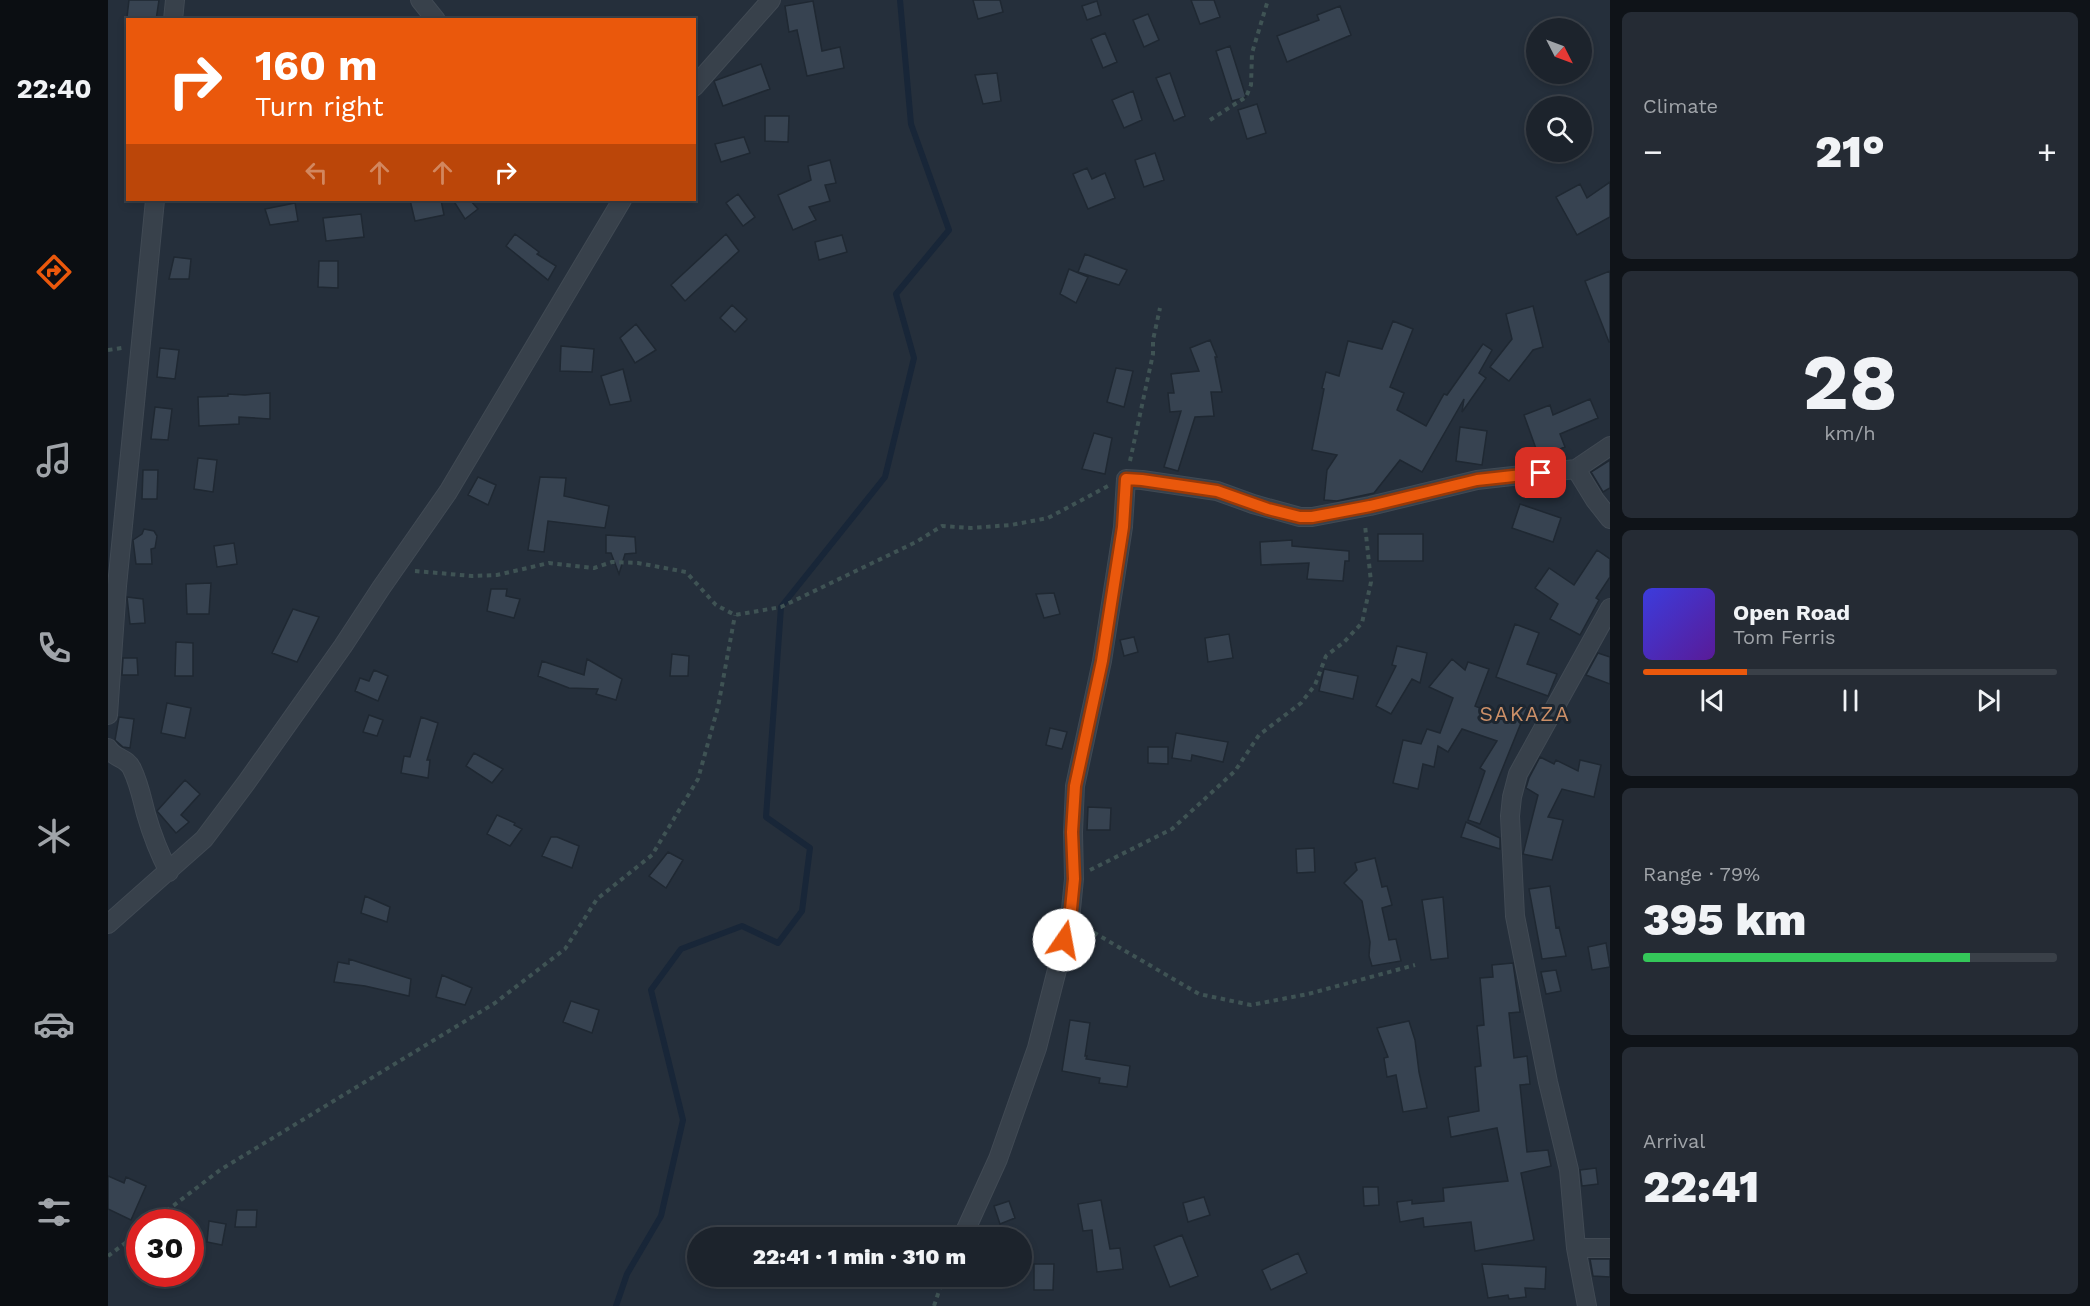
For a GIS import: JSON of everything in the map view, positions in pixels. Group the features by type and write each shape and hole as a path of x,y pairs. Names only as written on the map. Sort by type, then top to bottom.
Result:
{"street":[{"path":"173,18 175,0"},
{"path":"420,0 434,18"},
{"path":"696,85 771,0"},
{"path":"108,715 118,575 155,201"},
{"path":"108,924 204,839 239,793 448,492 621,201"},
{"path":"967,1227 998,1159 1037,1048 1070,919 1074,879 1072,832 1075,786 1102,661 1123,527 1126,479 1217,491 1300,517 1312,517 1477,480 1576,469 1610,446"},
{"path":"1576,469 1610,519"},
{"path":"1587,1306 1576,1248 1569,1170 1548,1082 1515,916 1510,816 1518,774 1610,608"},
{"path":"108,748 110,752 125,759 131,766 158,850 169,872"},
{"path":"1576,1248 1610,1248"}],"path":[{"path":"1210,120 1246,98 1251,86 1252,52 1268,0"},
{"path":"394,569 472,576 497,575 549,563 594,568 612,562 638,563 686,572 716,605 735,615 781,607 915,543 942,526 971,528 1011,525 1048,518 1115,482 1126,479 1153,354 1153,340 1160,308"},
{"path":"1074,879 1172,829 1235,771 1259,735 1301,704 1315,685 1326,656 1344,642 1362,623 1371,582 1362,507"},
{"path":"169,1209 220,1170 495,1003 565,949 597,899 652,855 698,779 718,706 735,615"},
{"path":"1070,919 1199,994 1251,1005 1308,994 1415,965"},
{"path":"108,1256 126,1242"},
{"path":"934,1306 940,1287"}],"building":[{"path":"129,0 159,0 156,18 127,17"},
{"path":"973,0 1000,0 1003,12 978,19"},
{"path":"1191,0 1214,0 1220,17 1200,24"},
{"path":"813,1 822,51 840,47 844,68 807,76 797,30 789,32 785,6"},
{"path":"1097,1 1101,15 1087,20 1082,6"},
{"path":"1340,6 1351,35 1287,62 1277,36 1319,20 1317,15"},
{"path":"1148,14 1159,40 1144,47 1133,20"},
{"path":"1105,33 1117,62 1103,68 1091,39"},
{"path":"1230,46 1246,97 1232,101 1216,51"},
{"path":"761,64 770,89 723,106 714,81"},
{"path":"997,73 1001,101 983,104 975,75"},
{"path":"1170,73 1185,116 1174,121 1156,78"},
{"path":"1133,91 1142,120 1124,128 1112,100"},
{"path":"1257,104 1266,133 1247,139 1238,110"},
{"path":"765,116 789,116 788,142 765,141"},
{"path":"744,137 750,153 721,162 715,144"},
{"path":"1155,153 1164,180 1144,187 1135,160"},
{"path":"830,160 836,183 825,185 830,201 809,207 816,220 793,230 778,195 811,180 808,166"},
{"path":"1087,168 1092,179 1105,173 1115,198 1088,209 1073,174"},
{"path":"1610,182 1610,217 1577,235 1556,197 1580,184 1587,198"},
{"path":"738,194 755,217 743,226 726,203"},
{"path":"410,201 441,201 444,215 415,221"},
{"path":"454,201 471,201 478,209 465,219"},
{"path":"295,203 298,221 270,225 265,209"},
{"path":"361,214 364,237 326,241 323,218"},
{"path":"515,234 539,252 537,254 556,266 548,280 506,246"},
{"path":"726,234 739,251 685,301 671,285"},
{"path":"842,235 847,252 819,260 815,242"},
{"path":"1085,254 1127,270 1119,285 1078,272"},
{"path":"174,257 191,259 189,279 169,279"},
{"path":"319,261 338,261 338,288 318,287"},
{"path":"1069,269 1088,277 1076,303 1060,294"},
{"path":"1610,271 1610,342 1609,342 1585,281"},
{"path":"732,305 747,319 735,332 720,318"},
{"path":"1533,306 1543,347 1533,350 1509,381 1490,367 1512,339 1506,314"},
{"path":"1393,321 1413,329 1390,387 1404,393 1397,410 1426,426 1444,394 1447,395 1483,344 1492,350 1479,373 1486,378 1462,412 1464,399 1422,472 1400,460 1374,493 1337,501 1324,500 1327,470 1337,455 1312,450 1326,372 1339,376 1348,341 1382,349"},
{"path":"636,324 656,350 635,363 620,338"},
{"path":"1210,340 1217,357 1215,357 1222,392 1211,392 1214,416 1195,417 1178,471 1164,467 1181,411 1170,412 1168,393 1174,393 1171,374 1199,371 1190,348"},
{"path":"561,346 594,349 592,372 560,371"},
{"path":"160,348 179,350 175,379 157,377"},
{"path":"1116,368 1133,371 1124,407 1107,402"},
{"path":"623,369 631,401 610,405 601,376"},
{"path":"270,393 270,419 239,417 239,424 199,426 198,397"},
{"path":"1590,399 1598,418 1560,434 1565,447 1539,457 1524,415 1550,405 1553,415"},
{"path":"155,407 172,409 168,440 151,439"},
{"path":"1460,427 1487,431 1482,465 1456,461"},
{"path":"1094,433 1112,438 1105,474 1082,469"},
{"path":"198,458 217,460 213,492 194,489"},
{"path":"1610,460 1610,488 1603,492 1591,472"},
{"path":"143,470 158,470 157,499 142,499"},
{"path":"478,477 496,485 488,505 468,495"},
{"path":"540,477 566,478 564,496 609,506 605,528 548,521 544,552 528,550"},
{"path":"1520,504 1561,518 1553,542 1512,528"},
{"path":"144,529 154,531 157,536 155,548 151,549 152,564 136,564 133,540 142,534"},
{"path":"1378,534 1423,534 1423,561 1378,561"},
{"path":"606,535 635,537 636,553 625,554 619,574 611,553 606,553"},
{"path":"1292,540 1292,546 1349,551 1349,561 1345,561 1343,581 1307,579 1309,563 1261,565 1260,542"},
{"path":"234,543 237,564 217,567 214,546"},
{"path":"1597,550 1610,559 1610,577 1596,598 1599,600 1580,635 1550,619 1558,604 1535,588 1549,568 1574,585"},
{"path":"211,583 209,614 187,614 186,584"},
{"path":"491,589 507,589 506,596 520,599 514,618 487,611"},
{"path":"1054,593 1060,614 1044,618 1036,594"},
{"path":"127,597 143,599 145,623 130,624"},
{"path":"293,609 319,617 297,662 272,653"},
{"path":"1515,624 1539,633 1527,664 1557,674 1548,696 1496,677"},
{"path":"1229,634 1233,658 1208,662 1205,638"},
{"path":"1134,637 1138,652 1124,656 1120,640"},
{"path":"176,642 193,643 193,676 175,676"},
{"path":"1397,646 1427,653 1420,683 1412,679 1391,714 1376,706 1396,666 1392,665"},
{"path":"1598,653 1610,657 1610,684 1586,675"},
{"path":"672,654 689,656 688,676 670,676"},
{"path":"123,658 137,658 138,675 122,675"},
{"path":"587,659 622,679 616,700 596,694 598,689 569,688 538,676 542,661 584,675"},
{"path":"1452,659 1465,670 1468,662 1489,669 1475,706 1506,719 1509,714 1512,716 1519,704 1527,708 1480,824 1468,820 1485,771 1480,768 1497,741 1462,729 1448,752 1438,746 1434,767 1423,764 1418,789 1393,783 1403,740 1421,744 1427,729 1440,733 1453,698 1429,687"},
{"path":"1324,669 1358,676 1353,699 1319,691"},
{"path":"374,670 388,676 378,701 355,691 360,678 369,681"},
{"path":"167,703 191,708 185,738 161,733"},
{"path":"369,715 383,720 377,736 363,732"},
{"path":"119,717 134,719 130,748 123,747 115,740"},
{"path":"421,717 438,723 427,760 430,760 428,778 401,773 404,756 410,757"},
{"path":"1050,728 1067,732 1062,749 1046,745"},
{"path":"1176,733 1228,742 1223,762 1192,755 1191,761 1172,758"},
{"path":"1148,747 1168,747 1168,764 1148,763"},
{"path":"474,753 503,769 492,783 466,766"},
{"path":"1540,757 1554,764 1556,760 1578,771 1580,760 1601,765 1594,797 1562,789 1548,817 1563,820 1552,860 1523,854 1538,795 1526,788"},
{"path":"185,780 200,794 181,815 189,822 176,833 157,811"},
{"path":"1088,807 1111,808 1110,830 1087,830"},
{"path":"497,815 515,823 514,825 522,829 510,846 487,834"},
{"path":"1466,822 1500,838 1500,849 1461,837"},
{"path":"551,837 557,837 579,846 572,868 542,856"},
{"path":"1314,848 1315,872 1297,873 1296,849"},
{"path":"668,852 683,860 666,888 649,876"},
{"path":"1375,858 1382,887 1387,886 1392,905 1382,908 1389,940 1396,939 1401,961 1372,966 1362,901 1344,883 1357,870 1355,863"},
{"path":"1550,886 1556,928 1559,927 1566,956 1542,959 1529,889"},
{"path":"365,896 390,907 387,922 361,913"},
{"path":"1443,897 1448,958 1431,960 1422,900"},
{"path":"1606,943 1610,967 1592,970 1588,947"},
{"path":"349,959 411,979 409,996 334,982 338,962 349,964"},
{"path":"1513,963 1520,1012 1509,1013 1514,1058 1527,1056 1530,1084 1520,1085 1527,1152 1548,1150 1551,1166 1521,1173 1534,1240 1475,1251 1471,1222 1424,1227 1423,1218 1400,1222 1397,1202 1412,1200 1412,1204 1444,1201 1443,1188 1508,1181 1497,1128 1451,1137 1448,1117 1479,1111 1475,1067 1481,1066 1477,1026 1484,1025 1480,978 1493,977 1492,965"},
{"path":"1556,970 1561,991 1546,994 1541,972"},
{"path":"442,975 472,988 465,1005 436,997"},
{"path":"571,1001 599,1010 592,1033 563,1022"},
{"path":"1070,1020 1090,1023 1086,1059 1130,1066 1127,1087 1099,1083 1100,1078 1062,1071"},
{"path":"1409,1021 1415,1040 1427,1108 1403,1112 1396,1075 1387,1077 1384,1058 1388,1057 1377,1028"},
{"path":"1596,1168 1598,1184 1582,1186 1580,1170"},
{"path":"108,1176 124,1183 126,1177 146,1186 136,1209 126,1209 126,1218 108,1209"},
{"path":"1363,1187 1378,1187 1379,1205 1364,1206"},
{"path":"1204,1197 1210,1215 1188,1222 1183,1203"},
{"path":"1101,1200 1110,1249 1120,1248 1123,1269 1097,1272 1092,1230 1083,1231 1078,1204"},
{"path":"1009,1201 1015,1218 1000,1224 994,1206"},
{"path":"237,1210 257,1210 256,1227 235,1227"},
{"path":"209,1221 226,1224 222,1245 207,1242"},
{"path":"1182,1235 1198,1276 1170,1287 1154,1246"},
{"path":"1298,1253 1307,1273 1271,1290 1262,1270"},
{"path":"1590,1259 1610,1259 1610,1277 1593,1276"},
{"path":"1034,1264 1054,1264 1053,1290 1034,1290"},
{"path":"1482,1264 1546,1267 1545,1289 1525,1288 1526,1297 1509,1299 1508,1295 1488,1298"}],"waterway":[{"path":"616,1306 627,1274 661,1216 683,1120 651,990 681,949 742,926 778,943 802,911 810,848 766,817 781,607 885,477 914,358 896,294 949,230 911,124 900,0"}],"district":[{"name":"SAKAZA","path":"1525,713"}],"route":[{"path":"1064,940 1070,919 1074,879 1072,832 1075,786 1102,661 1123,527 1126,479 1217,491 1268,509 1300,517 1312,517 1370,506 1477,480 1541,473"}]}
